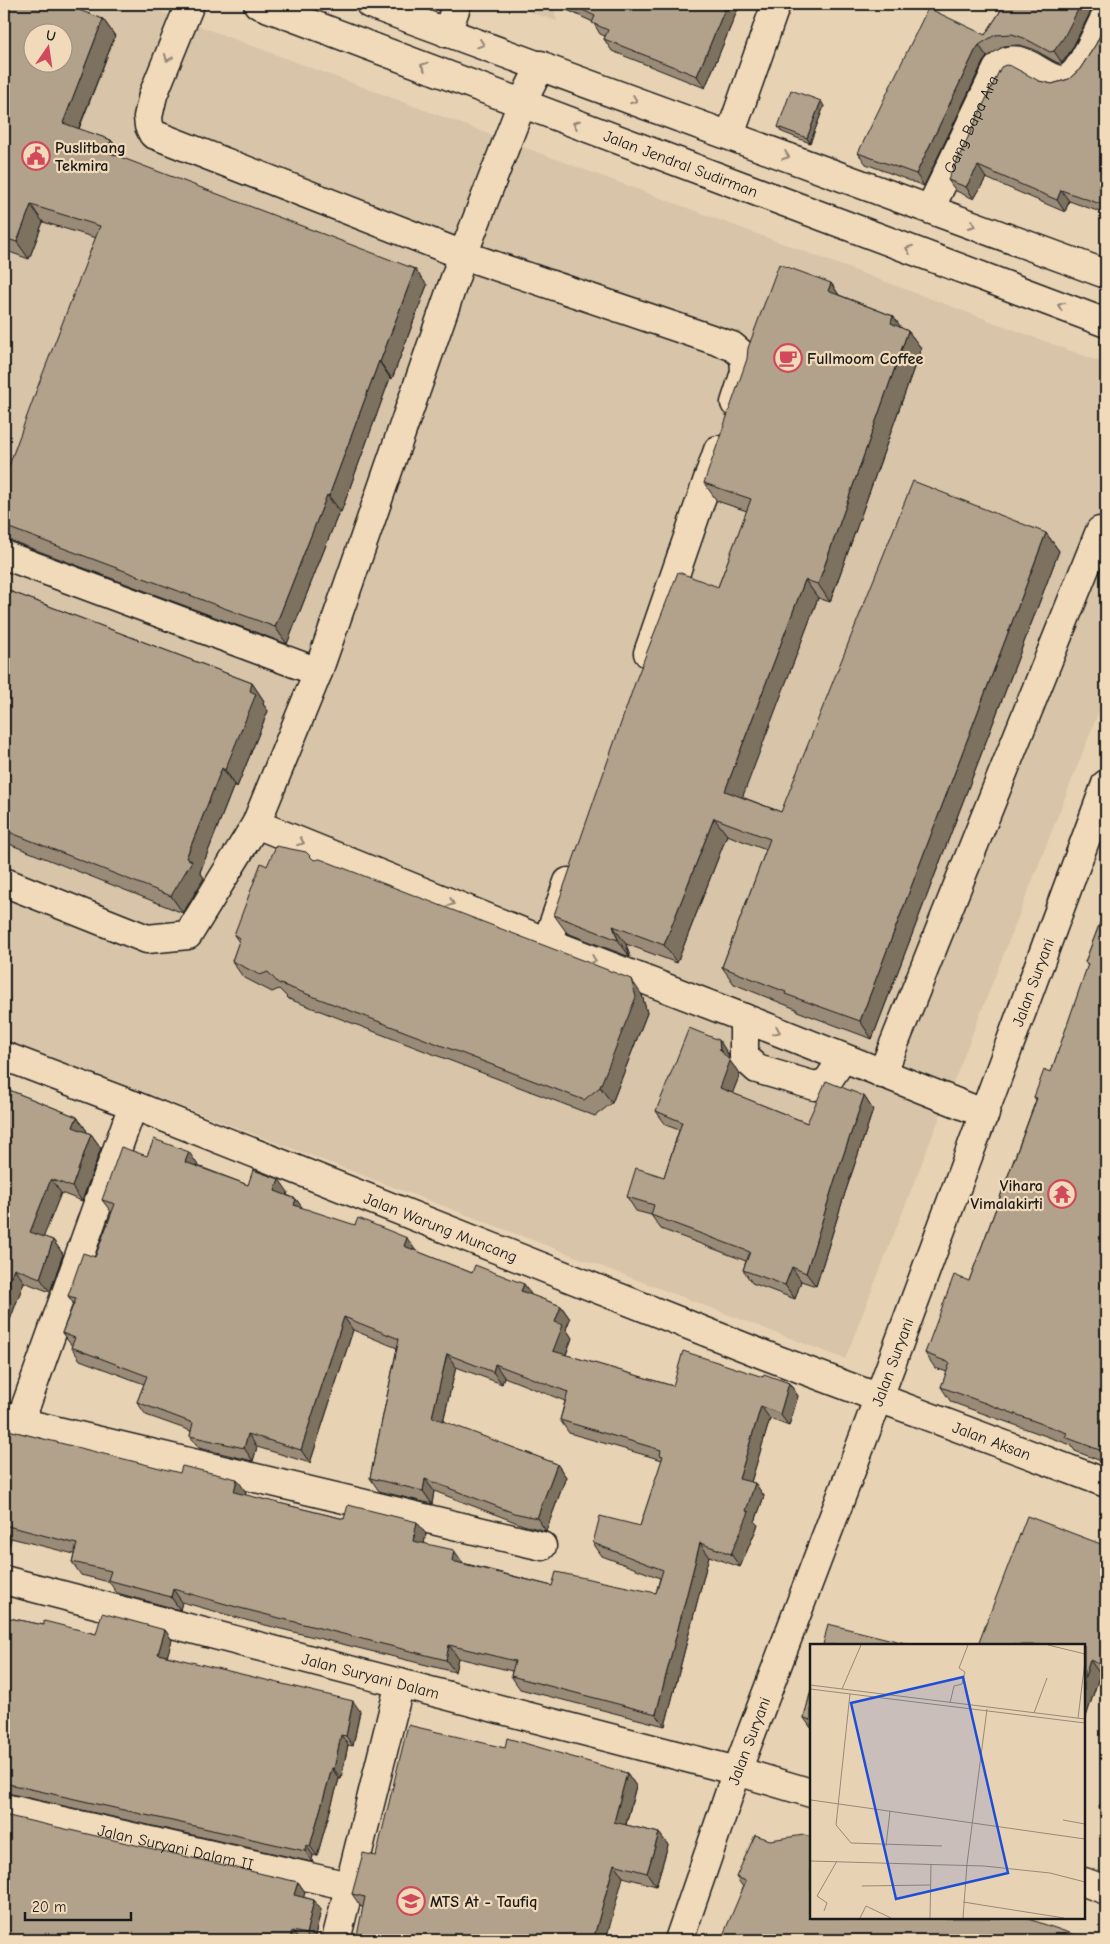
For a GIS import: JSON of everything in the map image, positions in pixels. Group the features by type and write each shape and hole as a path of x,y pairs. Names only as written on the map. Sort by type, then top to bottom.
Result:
{"street":[{"name":"Jalan Jendral Sudirman","path":"258,4 1106,323"},
{"path":"370,4 1106,274"},
{"path":"447,33 457,4"},
{"path":"730,135 776,4"},
{"path":"189,8 153,95 148,118 153,134 464,255 732,346 744,356 746,372 638,681"},
{"name":"Gang Bapa Ara","path":"930,209 1001,64 1018,60 1053,78 1061,80 1069,78 1083,59 1106,16"},
{"path":"4,882 147,939 188,935 256,824 318,672 464,255 522,103 540,65"},
{"path":"882,1074 1100,531"},
{"path":"4,555 318,672"},
{"name":"Jalan Suryani","path":"679,1940 737,1771 985,1114 1106,784"},
{"path":"256,824 547,942 985,1114"},
{"path":"547,942 577,858"},
{"path":"744,1018 744,1057 757,1069 815,1086 827,1082 842,1058"},
{"name":"Jalan Warung Muncang","path":"4,1056 133,1105 758,1352 879,1397"},
{"path":"133,1105 12,1419 542,1546"},
{"name":"Jalan Aksan","path":"879,1397 1106,1483"},
{"name":"Jalan Suryani Dalam","path":"4,1580 737,1771 810,1793"},
{"path":"336,1940 400,1684"},
{"name":"Jalan Suryani Dalam II","path":"4,1808 349,1886"},
{"path":"1085,1882 1106,1890"}],"shaded area":[{"path":"4,4 140,4 1106,364 1106,693 845,1359 4,1039"},
{"path":"505,4 553,4 557,21"}],"building":[{"path":"4,4 63,4 103,19 63,123 111,140 107,152 415,269 329,496 327,495 275,627 4,526 4,479 100,226 31,205 17,242 4,238"},
{"path":"570,4 727,4 697,76 604,39 608,30 592,23 595,16"},
{"path":"1005,4 1081,4 1064,37 1054,51 1050,52 1024,38 1012,34 995,35 979,45 916,174 858,153 928,8 985,35"},
{"path":"1106,22 1106,206 1061,190 1057,200 978,166 966,187 948,180 1001,67 1011,66 1039,81 1052,84 1069,79 1080,69 1096,44"},
{"path":"791,90 821,101 807,138 778,127"},
{"path":"779,264 831,283 828,291 893,316 891,323 908,331 818,584 805,580 725,791 781,812 913,481 1046,533 860,1021 785,994 786,992 722,967 770,839 714,818 664,945 613,926 618,940 554,915 636,680 678,572 718,587 751,499 704,483 747,359 748,348"},
{"path":"4,589 252,683 250,691 256,694 225,770 222,768 186,858 192,861 171,896 4,830"},
{"path":"276,846 306,852 314,860 320,859 631,979 636,997 600,1087 584,1100 278,983 268,972 260,975 232,961 240,938 234,935 261,863 267,866"},
{"path":"1106,907 1106,1459 1104,1456 1105,1452 1065,1437 1067,1433 941,1387 950,1363 925,1353 954,1275 969,1281 1037,1098 1034,1097 1044,1070 1051,1072 1088,964 1085,962"},
{"path":"689,1028 719,1040 720,1050 730,1061 720,1088 807,1123 826,1081 864,1096 835,1179 806,1273 792,1267 785,1285 743,1270 750,1252 651,1215 654,1205 627,1197 636,1168 664,1177 682,1122 656,1111"},
{"path":"4,1088 77,1117 73,1127 91,1134 72,1187 51,1179 30,1232 53,1240 40,1278 14,1268 4,1296"},
{"path":"154,1139 189,1152 185,1162 248,1185 253,1170 279,1179 275,1191 296,1199 294,1205 355,1225 358,1218 407,1238 404,1246 472,1273 475,1265 524,1284 521,1291 561,1306 555,1322 563,1325 553,1351 673,1386 683,1351 763,1377 764,1374 789,1383 780,1414 761,1406 739,1479 755,1483 746,1511 749,1512 731,1554 700,1543 656,1714 511,1676 515,1661 449,1645 446,1660 240,1608 173,1589 171,1597 108,1580 111,1571 72,1562 77,1544 4,1525 4,1429 180,1473 182,1466 237,1479 234,1492 344,1519 348,1505 417,1522 413,1541 454,1550 452,1561 552,1586 556,1572 656,1593 663,1570 593,1543 600,1516 640,1526 663,1456 660,1455 661,1450 560,1420 568,1392 495,1364 493,1372 447,1354 432,1417 557,1464 537,1518 514,1513 425,1479 423,1491 370,1478 399,1339 344,1317 301,1450 248,1434 244,1448 190,1436 193,1423 137,1402 147,1376 71,1347 75,1338 62,1333 76,1298 68,1296 83,1253 95,1257 115,1204 102,1200 121,1147 147,1156"},
{"path":"1027,1516 1106,1546 1106,1667 1090,1660 1085,1677 1085,1644 978,1644"},
{"path":"102,1613 165,1630 158,1654 353,1701 346,1736 341,1735 334,1769 332,1768 310,1846 306,1845 305,1851 4,1783 4,1617 44,1625 44,1621 96,1634"},
{"path":"828,1624 909,1644 823,1644"},
{"path":"810,1694 810,1720 804,1718"},
{"path":"408,1725 505,1748 507,1738 627,1773 614,1822 659,1833 647,1873 614,1864 593,1940 356,1940 365,1897 352,1894 363,1853 376,1856"},
{"path":"1106,1790 1106,1811 1099,1808"},
{"path":"4,1815 298,1882 294,1895 314,1900 306,1934 292,1931 290,1940 4,1940"},
{"path":"755,1835 770,1840 804,1835 810,1837 810,1919 1029,1919 1090,1940 721,1940 746,1881 736,1877"}],"place":[{"name":"Puslitbang Tekmira","path":"36,156"},
{"name":"Fullmoom Coffee","path":"788,358"},
{"name":"Vihara Vimalakirti","path":"1062,1194"},
{"name":"MTS At - Taufiq","path":"411,1901"}]}
